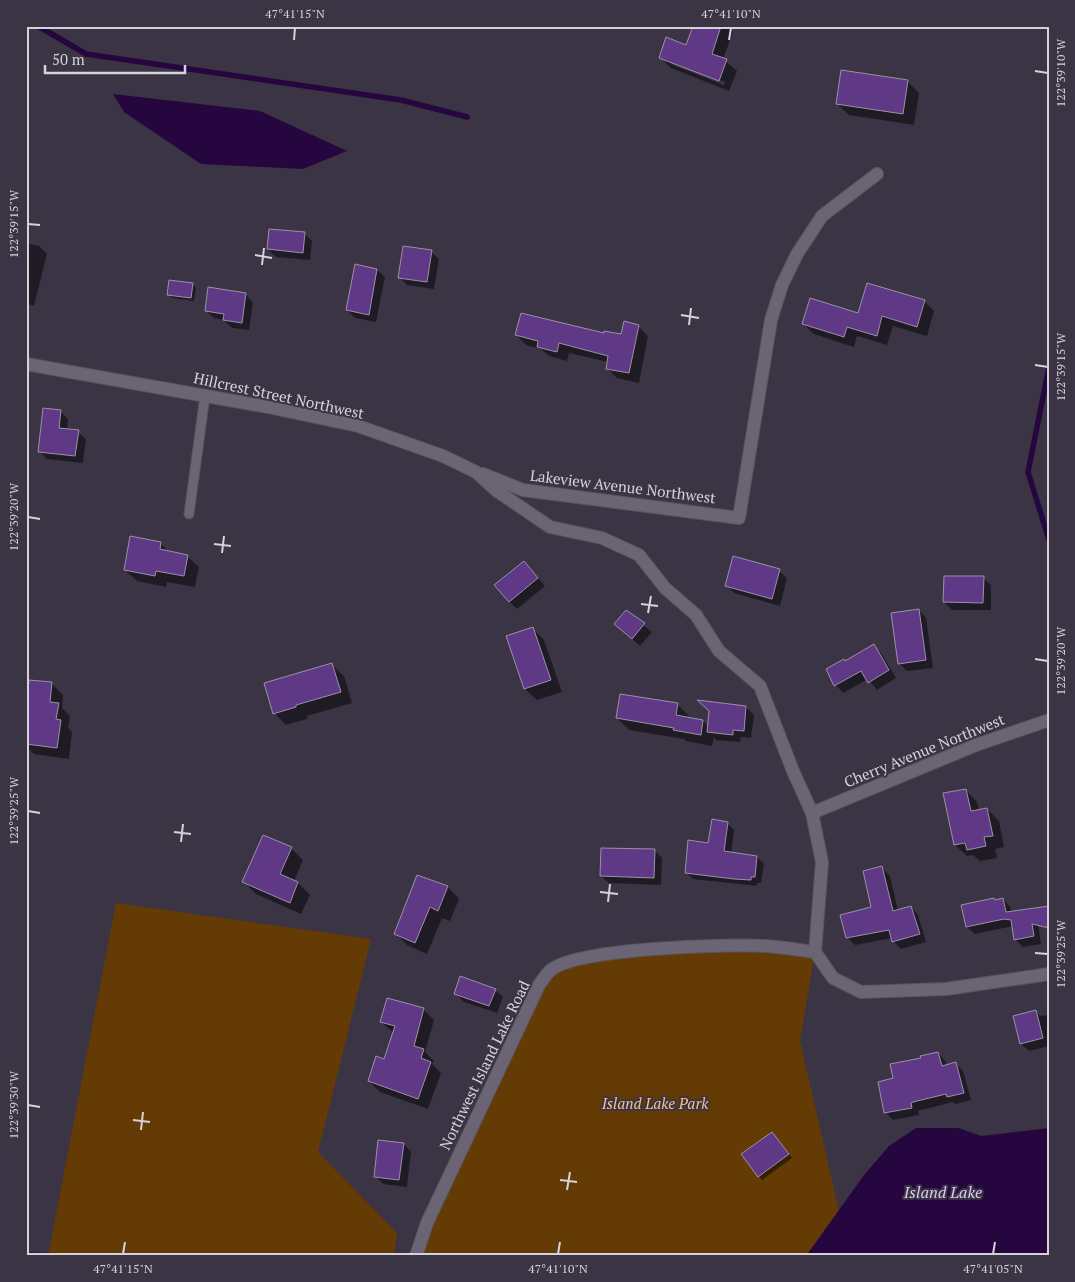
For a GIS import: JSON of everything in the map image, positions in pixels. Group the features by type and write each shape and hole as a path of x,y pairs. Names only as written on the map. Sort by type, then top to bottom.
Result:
{"street":[{"name":"Lakeview Avenue Northwest","path":"476,472 523,490 739,518 771,320 782,285 797,254 822,216 877,174"},
{"name":"Hillcrest Street Northwest","path":"26,364 206,396 358,426 443,456 476,472 497,491 550,527 602,538 639,555 665,588 696,614 719,652 760,686 793,771 812,813 822,862 815,952"},
{"name":"Cherry Avenue Northwest","path":"812,813 976,745 1049,720"},
{"name":"Northwest Island Lake Road","path":"416,1256 427,1222 464,1142 539,985 552,970 566,962 612,953 706,946 766,946 815,952"},
{"path":"815,952 833,978 861,992 946,989 1049,974"}],"lane":[{"path":"188,514 206,396"}],"green space":[{"path":"116,903 371,939 318,1152 397,1233 394,1256 48,1256"},
{"name":"Island Lake Park","path":"716,946 815,952 800,1041 839,1211 806,1256 416,1256 539,985 566,962"}],"water":[{"path":"113,94 260,111 347,151 303,169 201,164 124,112"},
{"name":"Island Lake","path":"916,1128 959,1128 981,1136 1049,1128 1049,1256 806,1256 864,1175 889,1146"}],"building":[{"path":"693,26 721,26 712,54 727,59 719,81 659,58 666,37 686,45"},
{"path":"841,70 908,80 903,114 836,104"},
{"path":"269,229 305,232 303,253 267,249"},
{"path":"403,246 432,250 427,282 398,278"},
{"path":"355,264 377,269 369,315 346,310"},
{"path":"169,280 193,283 191,298 167,295"},
{"path":"867,283 925,300 917,327 882,316 877,336 847,327 844,337 802,324 810,298 858,313"},
{"path":"208,287 246,293 242,323 223,320 224,314 205,311"},
{"path":"521,313 604,333 604,331 621,334 624,321 639,325 629,373 606,369 608,356 559,343 557,352 537,347 538,341 515,335"},
{"path":"43,408 61,410 59,428 79,430 75,456 38,452"},
{"path":"130,536 161,542 160,549 188,555 184,576 156,571 155,576 124,570"},
{"path":"733,556 780,569 772,599 725,586"},
{"path":"524,561 538,578 509,602 494,585"},
{"path":"944,576 984,576 983,603 943,602"},
{"path":"919,609 926,660 898,664 891,613"},
{"path":"626,610 645,623 632,639 614,624"},
{"path":"533,627 551,680 524,689 506,636"},
{"path":"874,644 889,670 868,683 861,671 834,686 826,669 844,659 845,661"},
{"path":"332,663 341,692 273,714 264,683"},
{"path":"29,680 52,682 50,702 59,703 56,719 61,720 57,748 26,744 26,704"},
{"path":"620,694 678,703 676,715 703,720 701,735 673,730 674,728 616,718"},
{"path":"697,700 746,706 744,731 733,730 733,735 707,732 709,711"},
{"path":"966,789 971,811 987,808 993,836 984,837 986,846 967,850 965,843 954,845 943,793"},
{"path":"712,819 728,822 724,851 757,856 755,877 751,877 751,880 685,873 688,840 708,843"},
{"path":"263,835 292,847 280,874 298,882 290,903 242,882"},
{"path":"601,848 655,849 654,878 600,876"},
{"path":"882,866 893,911 911,906 920,934 892,942 889,930 846,938 840,915 871,907 863,871"},
{"path":"417,875 448,886 438,911 430,907 415,943 394,934"},
{"path":"994,898 995,900 1003,898 1006,912 1049,906 1049,928 1032,924 1034,936 1014,940 1011,920 1004,919 966,927 961,905"},
{"path":"460,976 496,989 489,1006 454,994"},
{"path":"387,998 424,1008 414,1046 424,1049 421,1058 431,1062 418,1099 368,1081 376,1056 384,1059 395,1026 380,1022"},
{"path":"1036,1010 1043,1038 1020,1044 1013,1016"},
{"path":"938,1052 942,1066 956,1062 964,1093 947,1097 946,1094 913,1102 911,1103 912,1108 884,1113 878,1082 893,1078 890,1064 921,1058 920,1056"},
{"path":"772,1132 789,1154 758,1177 741,1154"},
{"path":"378,1140 404,1143 399,1180 374,1177"}],"waterway":[{"path":"38,26 86,54 401,100 467,117"},
{"path":"1049,367 1028,472 1049,540"},
{"path":"26,1255 65,1256"}]}
